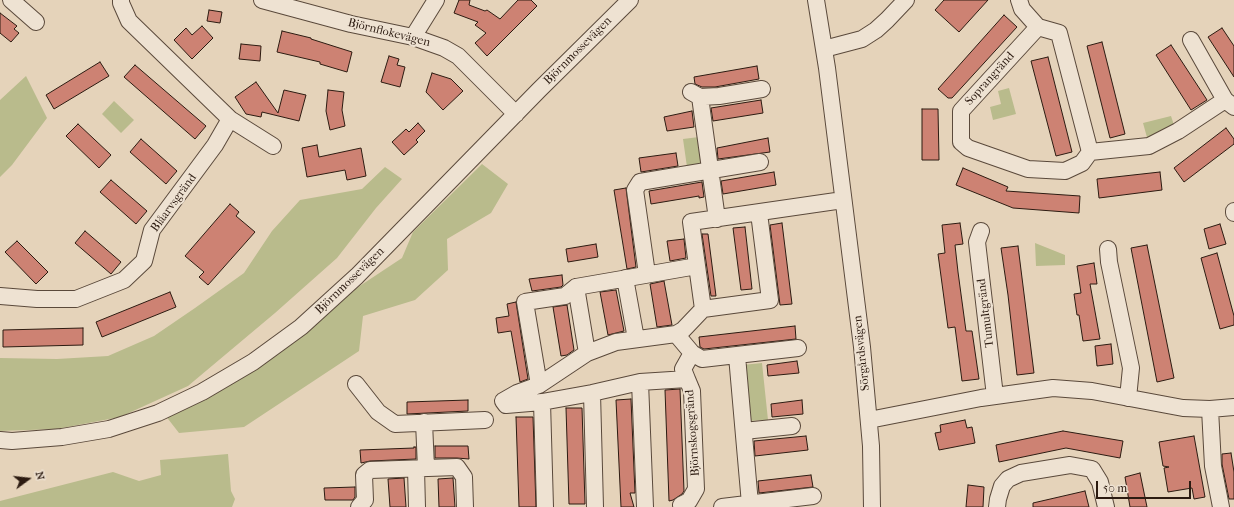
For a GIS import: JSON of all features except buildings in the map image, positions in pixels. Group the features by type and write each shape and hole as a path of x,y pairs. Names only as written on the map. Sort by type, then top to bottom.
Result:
{"street":[{"path":"11,0 36,22"},
{"path":"122,0 121,3 129,21 230,119 273,146"},
{"name":"Björnflokevägen","path":"262,0 351,24 414,37 444,48 458,56 516,114"},
{"path":"414,37 436,0"},
{"name":"Björnmossevägen","path":"0,440 12,441 62,437 109,429 164,410 202,392 253,362 301,327 357,276 630,0"},
{"name":"Sörgårdsvägen","path":"816,0 824,49 862,347 871,446 872,507"},
{"path":"824,49 862,40 882,25 906,0"},
{"path":"1019,0 1022,9 1038,26 1059,33 1090,152 1149,146 1229,103 1191,40"},
{"name":"Soprangränd","path":"1038,26 961,111 962,142 968,148 1028,169 1065,171 1082,163 1090,152"},
{"path":"717,219 710,170 695,94 719,96 762,89"},
{"name":"Blåarvsgränd","path":"0,296 37,299 76,299 124,280 144,261 152,230 215,145 230,119"},
{"path":"647,274 635,190 640,182 760,162"},
{"path":"703,309 691,222 843,200"},
{"path":"692,353 683,369 687,379 640,382 542,402 506,405 503,401 517,393 539,385 587,353 616,342 676,334 683,330 703,309 770,300 759,213"},
{"name":"Tumultgränd","path":"981,231 977,242 995,396"},
{"path":"1108,249 1109,262 1131,368 1128,398"},
{"path":"539,385 525,302 565,296 576,287 697,266"},
{"path":"625,278 636,339"},
{"path":"576,287 587,353"},
{"path":"676,334 692,353 702,359 798,348"},
{"path":"737,356 750,504"},
{"name":"Björnskogsgränd","path":"680,505 689,501 696,489 692,391 687,379"},
{"path":"640,382 645,507"},
{"path":"356,384 378,412 395,424 485,420"},
{"path":"869,420 995,396 1053,388 1092,391 1183,408 1210,409 1234,407"},
{"path":"592,393 596,507"},
{"path":"542,402 545,507"},
{"path":"1210,409 1213,466 1220,507"},
{"path":"417,507 424,422"},
{"path":"744,431 792,426"},
{"path":"997,507 1002,486 1008,479 1020,473 1070,465 1092,469 1100,482 1106,507"},
{"path":"359,507 365,500 364,475 370,470 457,467 464,477 465,507"},
{"path":"722,507 813,496"}],"green space":[{"path":"26,76 47,118 12,165 0,177 0,100"},
{"path":"1009,88 1016,114 993,120 990,107 1001,104 998,91"},
{"path":"114,101 134,120 121,133 102,114"},
{"path":"1171,116 1175,128 1148,141 1143,123"},
{"path":"699,137 703,164 687,167 683,139"},
{"path":"482,164 508,184 491,213 447,239 448,270 415,300 363,316 359,351 244,427 179,433 165,415 402,258 413,232"},
{"path":"385,167 402,179 376,208 337,258 275,313 188,386 120,417 57,429 0,431 0,358 57,359 108,356 154,336 244,273 272,231 300,200 362,189"},
{"path":"1035,243 1065,255 1065,265 1036,266"},
{"path":"762,363 768,420 747,421 742,365"},
{"path":"228,454 231,491 235,499 232,507 0,507 0,501 113,472 139,481 161,475 160,460"}]}
